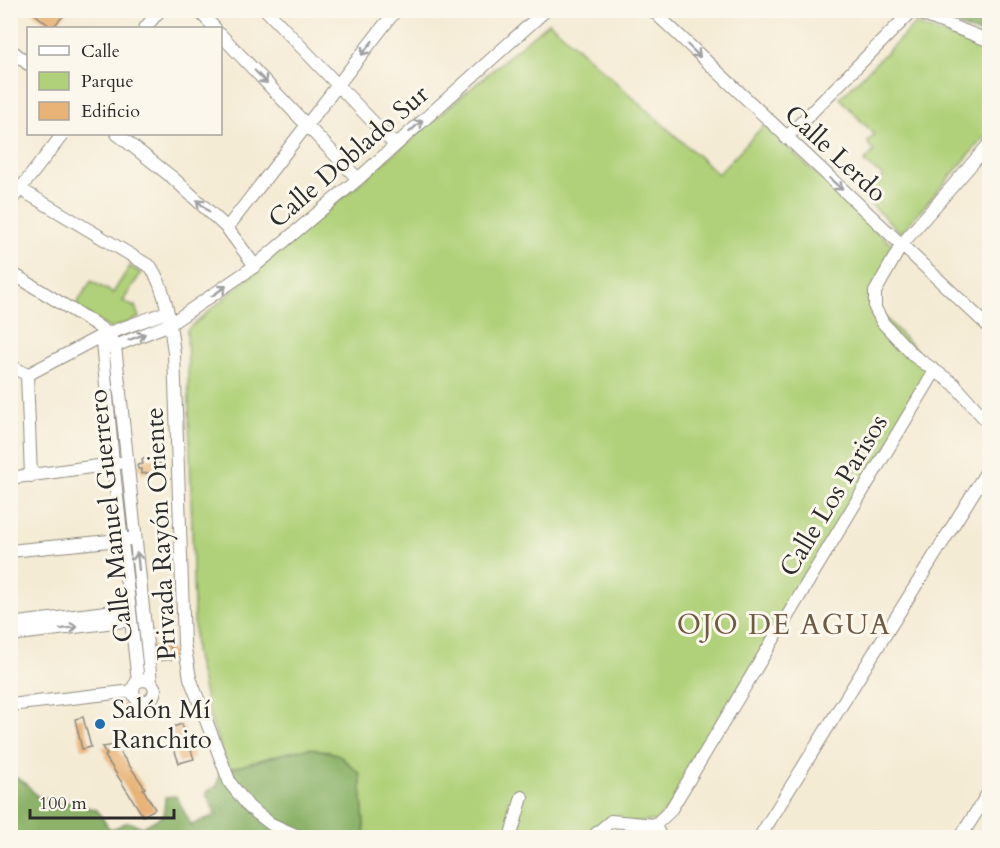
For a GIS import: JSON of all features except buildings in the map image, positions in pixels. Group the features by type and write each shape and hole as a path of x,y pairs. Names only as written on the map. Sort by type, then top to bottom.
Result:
{"street":[{"path":"146,27 160,10"},
{"path":"198,10 214,27"},
{"path":"266,10 395,145"},
{"path":"227,228 396,10"},
{"name":"Calle Doblado Sur","path":"169,318 255,266 358,178 546,10"},
{"name":"Calle Lerdo","path":"652,10 786,138 987,321"},
{"path":"786,138 911,11 990,41"},
{"path":"222,36 358,178"},
{"path":"10,50 27,63"},
{"path":"10,202 16,186 62,135"},
{"path":"118,135 173,178 227,228 255,266"},
{"path":"990,143 902,244 875,292 875,308 883,323 914,356 954,384 990,425"},
{"name":"Privada Rayón Oriente","path":"16,186 151,267 159,279 169,318 174,353 184,644 190,678 230,783 249,807 271,824 302,837"},
{"path":"10,272 104,338"},
{"path":"27,375 104,338 169,318"},
{"name":"Calle Manuel Guerrero","path":"104,338 127,462 151,682"},
{"name":"Calle Manuel Guerrero","path":"104,338 113,463 131,614 135,686"},
{"path":"10,365 27,375"},
{"name":"Calle Los Parisos","path":"655,825 670,811 935,371"},
{"path":"27,375 31,476"},
{"path":"10,478 127,462"},
{"path":"759,837 990,466"},
{"path":"10,551 136,539"},
{"path":"10,624 131,614"},
{"path":"10,635 131,614"},
{"path":"10,705 135,686 144,679 151,682 155,694 149,700 140,701 136,699 135,686"},
{"path":"960,837 990,790"},
{"path":"510,837 522,797"},
{"path":"591,837 611,821 655,825 661,837"}],"green space":[{"path":"917,11 989,11 989,37"},
{"path":"549,22 718,174 764,125 896,249 873,305 934,369 669,808 656,821 609,824 591,837 365,837 360,774 342,758 327,751 299,750 228,769 211,721 195,652 187,330"},
{"path":"915,24 989,51 989,132 901,233 864,198 883,176 864,162 874,151 868,141 874,135 840,98"},
{"path":"130,266 141,273 123,301 135,306 139,318 110,329 75,306 91,281 113,293"},
{"path":"310,748 337,754 360,774 365,837 11,837 10,774 25,783 38,797 97,810 110,830 128,822 143,827 164,815 165,797 176,796 191,825 216,815 206,792 217,786 220,771"}],"place":[{"name":"Salón Mí Ranchito","path":"100,724"}],"district":[{"name":"OJO DE AGUA","path":"784,624"}]}
